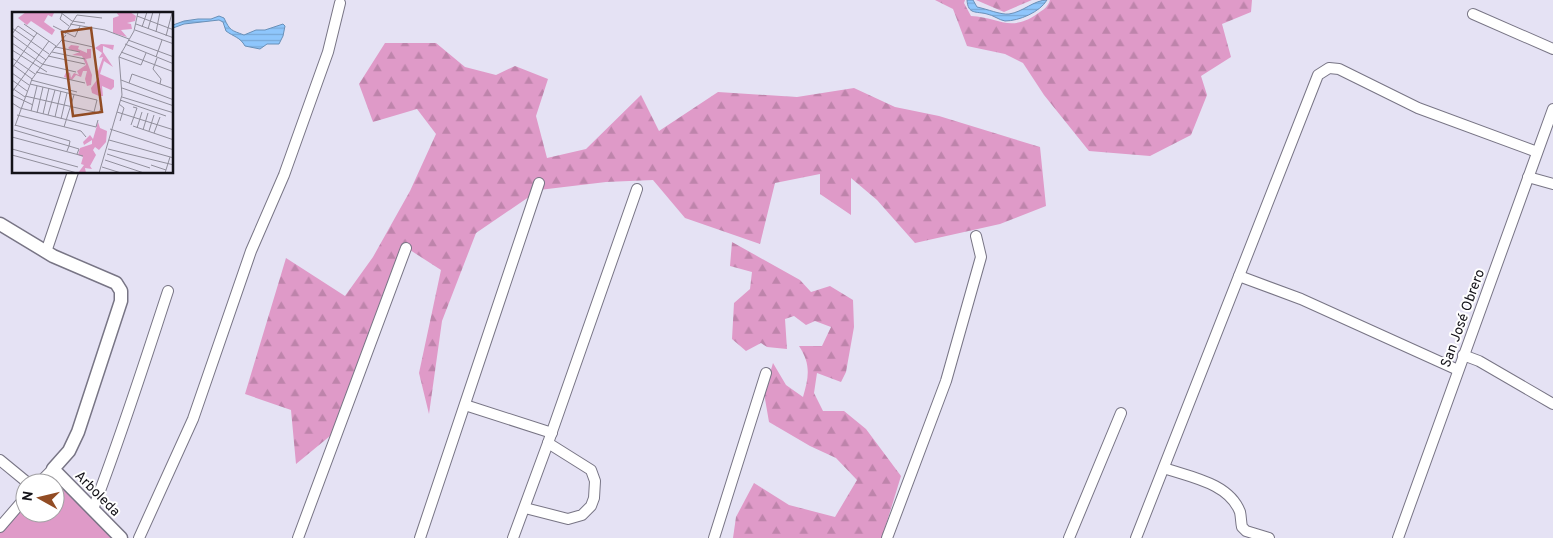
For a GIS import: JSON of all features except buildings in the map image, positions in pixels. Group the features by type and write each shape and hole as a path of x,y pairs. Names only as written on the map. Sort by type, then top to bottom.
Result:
{"street":[{"path":"140,538 193,419 251,251 284,175 328,52 340,3"},
{"path":"1473,14 1553,49"},
{"path":"1136,538 1318,75 1329,68 1339,69 1418,108 1537,152"},
{"name":"San José Obrero","path":"1398,538 1553,109"},
{"path":"46,252 72,174"},
{"path":"1528,177 1553,184"},
{"path":"420,538 539,183"},
{"path":"513,538 552,433 637,189"},
{"path":"0,224 46,252 116,283 122,291 121,301 78,432 69,451 49,473"},
{"path":"887,538 946,381 981,257 976,236"},
{"path":"298,538 406,248"},
{"path":"1239,276 1301,299 1458,370"},
{"path":"92,509 134,398 168,291"},
{"path":"1464,354 1553,404"},
{"path":"714,538 766,373"},
{"path":"465,405 552,433"},
{"path":"1069,538 1121,413"},
{"path":"525,508 568,519 582,514 590,506 594,498 595,481 591,470 548,443"},
{"path":"0,460 16,473"},
{"path":"1164,468 1216,486 1228,494 1240,512 1242,527 1246,531 1270,538"},
{"name":"Arboleda","path":"53,469 121,538"},
{"path":"0,527 15,510"}],"green space":[{"path":"935,0 965,0 964,3 971,16 1011,23 1028,20 1043,10 1050,0 1252,0 1251,12 1222,24 1231,57 1201,76 1207,95 1191,135 1150,156 1089,151 1044,95 1023,63 1005,54 967,46 953,9"},
{"path":"976,0 1032,0 1004,12"},
{"path":"385,43 436,43 465,67 496,75 515,66 548,79 536,116 547,158 586,149 641,95 659,131 718,92 797,97 854,88 895,107 939,116 1040,147 1046,206 1000,224 915,243 877,200 851,178 851,215 820,194 820,174 775,183 760,244 685,218 653,180 606,182 539,190 476,233 442,321 429,414 419,373 441,270 410,250 347,422 296,464 291,410 245,394 286,258 345,296 373,257 410,191 436,134 417,109 373,122 359,84"},
{"path":"732,242 800,280 811,292 830,286 853,300 854,327 846,372 841,382 817,373 814,393 823,411 844,411 866,429 901,476 882,538 733,538 736,517 754,483 789,505 835,517 857,480 836,458 810,446 769,422 764,393 773,363 786,385 803,397 808,371 806,359 799,346 822,346 831,327 815,321 806,325 794,316 785,319 787,349 767,347 761,343 746,351 732,339 734,303 750,289 752,272 730,266"},
{"path":"65,489 118,538 0,538 0,532 15,516 15,523 65,523"}],"water":[{"path":"967,0 973,0 977,7 1009,14 1047,0 1029,15 1005,21 971,10"},
{"path":"219,16 224,18 231,30 244,35 256,30 265,30 283,24 285,26 279,44 267,44 260,49 245,46 239,39 226,31 223,22 219,20 184,24 174,28 174,25 184,21 211,19"}]}
